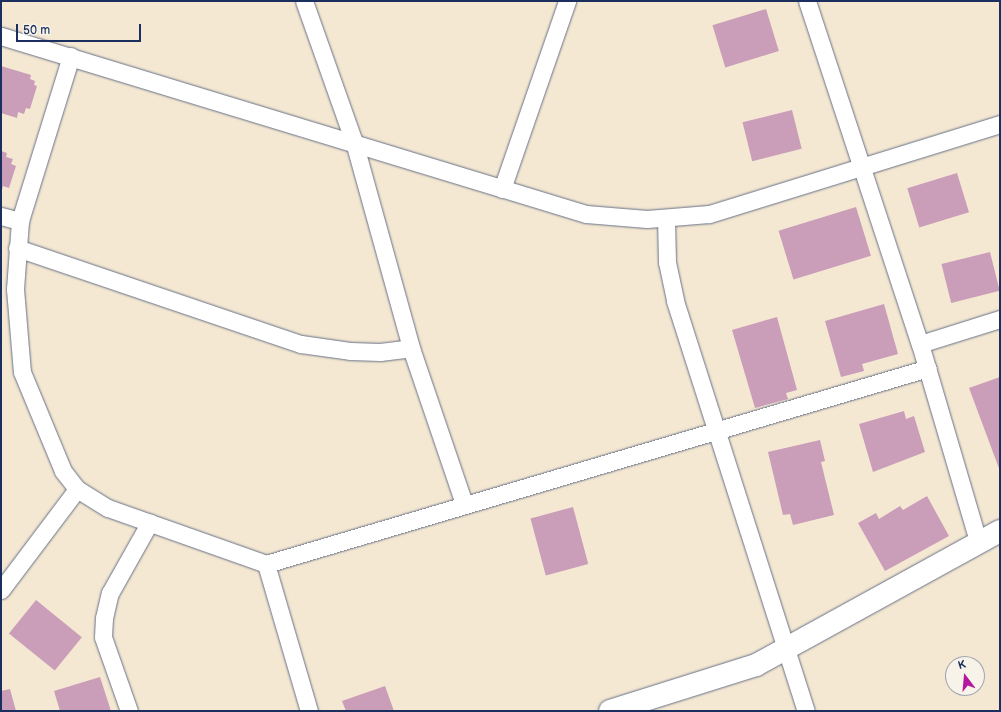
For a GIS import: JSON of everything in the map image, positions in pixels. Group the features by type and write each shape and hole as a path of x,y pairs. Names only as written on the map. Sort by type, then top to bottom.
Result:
{"street":[{"path":"304,1 354,142 411,348 464,504"},
{"path":"502,189 568,1"},
{"path":"807,1 864,166 928,368 978,541"},
{"path":"1,36 354,142 586,214 647,220 709,214 1000,124"},
{"path":"71,56 20,221 16,248 15,289 22,372 63,471 78,489 108,508 266,564 464,504 928,368"},
{"path":"1,216 20,221"},
{"path":"666,218 667,262 675,301 784,649 806,711"},
{"path":"16,248 301,344 350,351 380,352 411,348"},
{"path":"920,344 1000,320"},
{"path":"1,590 78,489"},
{"path":"128,711 103,637 104,618 110,593 150,522"},
{"path":"610,711 756,665 978,541 1000,531"},
{"path":"266,564 309,711"}],"building":[{"path":"766,9 779,51 725,67 712,25"},
{"path":"1,66 31,75 30,79 35,81 34,85 37,86 30,109 26,108 24,114 18,112 17,118 1,113"},
{"path":"792,110 802,149 752,161 743,122"},
{"path":"1,151 7,153 6,157 13,159 11,164 16,166 9,188 3,186 1,193"},
{"path":"957,173 969,212 919,227 907,188"},
{"path":"856,207 871,256 793,279 779,231"},
{"path":"990,252 1000,291 951,303 941,264"},
{"path":"884,304 898,354 862,364 864,371 841,377 825,321"},
{"path":"777,317 797,390 786,393 788,399 755,408 732,330"},
{"path":"1000,377 1000,471 969,388"},
{"path":"904,411 906,419 914,416 925,452 873,472 859,424"},
{"path":"820,440 825,461 821,462 834,515 793,525 790,514 783,515 768,452"},
{"path":"927,496 949,536 885,571 858,523 876,513 879,519 900,506 903,510"},
{"path":"573,507 588,564 546,575 530,518"},
{"path":"36,600 82,637 55,671 9,633"},
{"path":"100,677 111,711 60,711 54,691"},
{"path":"385,686 394,711 346,711 342,701"},
{"path":"10,689 16,711 1,711 1,691"}]}
